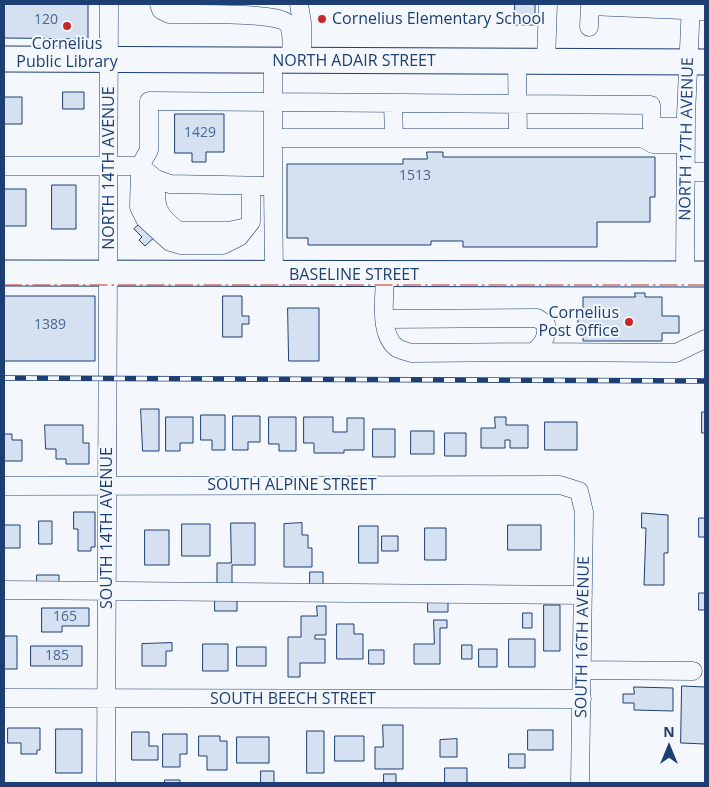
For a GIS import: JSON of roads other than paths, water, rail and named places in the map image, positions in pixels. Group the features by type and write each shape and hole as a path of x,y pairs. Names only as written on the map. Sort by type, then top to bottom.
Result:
{"highway":[{"name":"NORTH ADAIR STREET","path":"4,59 697,61"},
{"name":"BASELINE STREET","path":"4,273 695,275"}],"street":[{"name":"NORTH 14TH AVENUE","path":"108,273 109,4"},
{"path":"159,4 161,10 169,14 257,9 287,22 290,29 288,61"},
{"path":"274,274 273,101 302,23 299,4"},
{"path":"546,62 548,4"},
{"path":"589,27 590,5 695,8"},
{"name":"NORTH 17TH AVENUE","path":"695,8 697,61 686,136 686,172 695,275"},
{"path":"517,61 518,138"},
{"path":"251,186 251,222 239,237 223,245 180,245 170,242 140,213 138,200 140,166 149,150 149,101 651,105 652,127 686,136"},
{"path":"393,102 394,138"},
{"path":"273,138 642,138 653,144 686,136"},
{"path":"4,166 140,166 156,179 170,184 273,186"},
{"path":"686,172 705,172"},
{"path":"156,179 156,204 160,214 179,231 228,231 247,227"},
{"name":"SOUTH 14TH AVENUE","path":"106,783 108,273"},
{"path":"385,275 386,332 397,348 412,353 676,353 705,339"},
{"path":"385,319 537,318 546,324 546,333 543,345 534,352"},
{"name":"SOUTH ALPINE STREET","path":"4,486 560,485 579,491"},
{"name":"SOUTH 16TH AVENUE","path":"579,491 584,512 580,783"},
{"path":"4,590 583,594"},
{"path":"582,670 693,672"},
{"name":"SOUTH BEECH STREET","path":"4,698 582,699"}],"railway":[{"path":"4,378 705,381"}],"place":[{"name":"Cornelius Elementary School","path":"322,19"},
{"name":"Cornelius Public Library","path":"67,26"},
{"name":"Cornelius Post Office","path":"629,322"}]}
